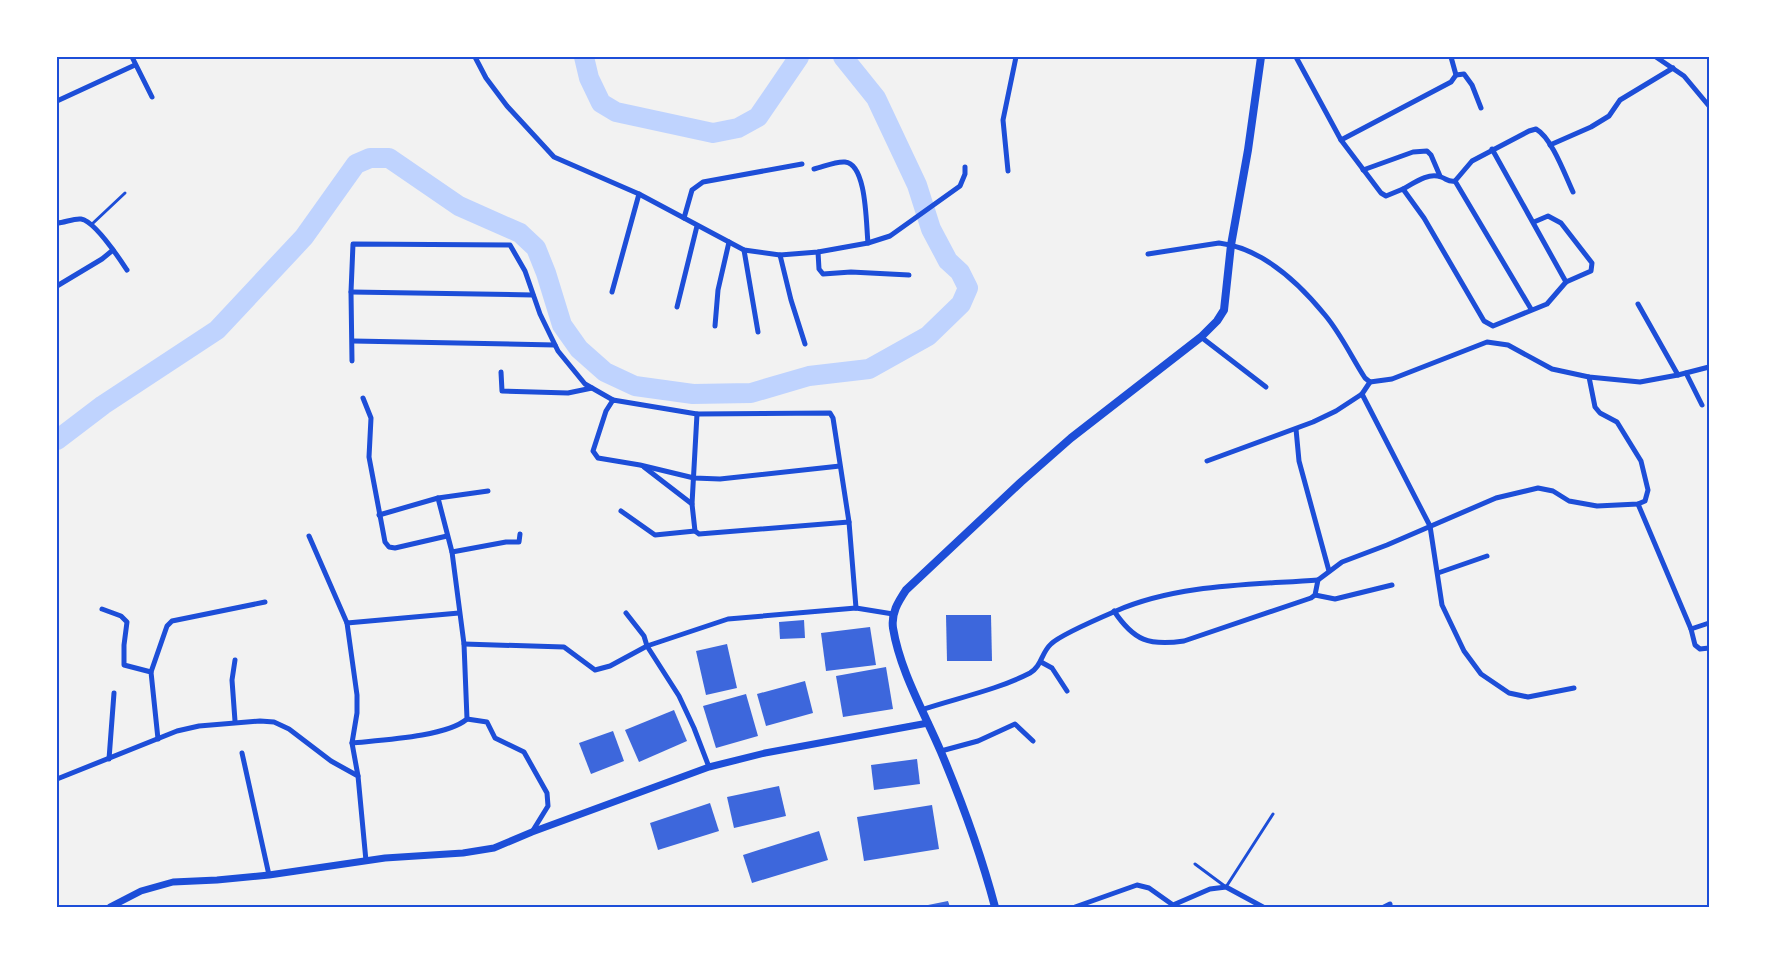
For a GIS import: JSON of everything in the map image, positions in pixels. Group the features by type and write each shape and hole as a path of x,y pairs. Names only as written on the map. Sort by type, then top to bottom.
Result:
{"main road":[{"path":"995,907 985,869 901,655 893,627 893,614 906,590 1021,482 1071,438 1201,337 1218,321 1224,310 1231,244 1248,150 1261,57"}],"street":[{"path":"132,57 152,98"},
{"path":"475,57 486,78 507,106 554,157 639,194 744,250 780,255 818,252 868,243 891,236 960,186 965,167"},
{"path":"1008,171 1003,120 1016,57"},
{"path":"1296,57 1341,140 1377,189 1386,196 1425,177 1440,176"},
{"path":"1451,57 1456,75"},
{"path":"1656,57 1684,76 1709,106"},
{"path":"57,100 135,65"},
{"path":"1550,145 1591,127 1609,116 1620,100 1672,68"},
{"path":"1341,140 1418,98 1447,85 1456,75 1464,74 1472,85 1481,108"},
{"path":"1363,170 1413,152 1427,151 1440,176 1449,182 1455,181 1472,161 1532,129 1539,131 1550,145 1573,192"},
{"path":"1492,149 1566,282"},
{"path":"814,169 842,161 854,165 858,170 868,243"},
{"path":"684,218 692,190 703,182 802,164"},
{"path":"1455,181 1531,309"},
{"path":"1403,189 1424,218 1484,321 1493,326 1547,304 1566,282 1591,271 1592,263 1561,223 1548,216 1534,222"},
{"path":"612,292 639,194"},
{"path":"57,223 82,219 91,225 127,270"},
{"path":"676,307 697,226"},
{"path":"715,326 718,290 729,242"},
{"path":"352,361 353,244 510,245 525,271 540,314 555,345 585,384 613,400 697,414 830,413 833,418 849,522 856,608"},
{"path":"1148,254 1211,244 1231,244 1266,259 1295,284 1326,316 1365,378 1370,382 1392,379 1487,342 1508,345 1552,369 1589,377 1640,382 1709,367"},
{"path":"57,286 113,250"},
{"path":"744,250 758,332"},
{"path":"818,252 819,269 823,274 851,272 909,275"},
{"path":"780,255 805,344"},
{"path":"351,292 533,295"},
{"path":"1638,304 1678,375"},
{"path":"1201,337 1266,387"},
{"path":"352,341 555,345"},
{"path":"501,372 502,391 568,393 592,388"},
{"path":"1686,373 1702,405"},
{"path":"1114,611 1125,628 1144,640 1163,644 1184,641 1311,598 1315,595 1318,580 1342,562 1496,498 1538,488 1553,491 1569,501 1597,506 1638,504 1645,501 1648,490 1641,461 1617,422 1600,413 1595,407 1589,377"},
{"path":"1207,460 1296,429 1336,411 1362,394 1370,382"},
{"path":"1362,394 1430,526 1442,605 1464,651 1481,674 1509,693 1528,697 1574,688"},
{"path":"363,398 371,418 369,457 385,542 389,547 395,548 447,536"},
{"path":"613,400 606,411 593,451 598,458 694,478 720,479 840,466"},
{"path":"695,531 692,504 697,414"},
{"path":"1296,429 1299,461 1329,570"},
{"path":"640,465 692,504"},
{"path":"379,515 438,498 488,491"},
{"path":"438,498 452,552 464,644 467,719"},
{"path":"1638,504 1691,629 1695,645 1700,649 1709,648"},
{"path":"621,511 655,534 662,536 695,531 699,534 849,522"},
{"path":"452,552 506,542 516,543 519,542 520,534"},
{"path":"309,536 347,623 357,704 352,743 358,778 366,861"},
{"path":"1438,573 1487,556"},
{"path":"921,710 1030,673 1041,662 1044,651 1053,642 1114,611 1141,601 1185,592 1318,580"},
{"path":"1315,595 1335,599 1392,585"},
{"path":"158,739 151,672 168,626 172,621 265,602"},
{"path":"464,644 564,647 595,669 610,666 647,646 728,619 856,608 893,614"},
{"path":"102,609 121,616 128,622 124,645 124,665 151,672"},
{"path":"626,613 644,636 647,646 685,709 709,767"},
{"path":"347,623 459,614"},
{"path":"1691,629 1709,623"},
{"path":"235,660 232,680 235,722"},
{"path":"1041,662 1052,668 1067,691"},
{"path":"109,759 114,693"},
{"path":"352,743 405,737 458,726 467,719 487,722 495,738 524,752 547,793 548,806 532,832"},
{"path":"57,779 177,731 235,722 273,722 289,729 358,778"},
{"path":"110,907 141,891 173,882 269,875 366,861 463,853 494,848 709,767 765,753 928,723"},
{"path":"940,751 978,741 1015,723 1033,741"},
{"path":"242,753 269,875"},
{"path":"1075,907 1137,885 1149,888 1173,904 1210,889 1226,886 1263,907"},
{"path":"1384,907 1390,904"}],"lane":[{"path":"91,225 125,193"},
{"path":"1195,864 1226,886 1273,814"}],"building":[{"path":"946,615 991,615 992,661 947,661"},
{"path":"804,620 805,638 780,639 779,622"},
{"path":"870,627 876,665 826,671 821,633"},
{"path":"727,644 737,688 706,695 696,651"},
{"path":"886,667 893,709 843,717 836,676"},
{"path":"805,681 813,713 766,726 757,694"},
{"path":"746,694 758,736 716,748 703,706"},
{"path":"674,710 687,741 639,762 625,730"},
{"path":"613,731 624,761 591,774 579,743"},
{"path":"917,759 920,784 874,790 871,765"},
{"path":"779,786 786,816 734,828 727,797"},
{"path":"710,803 719,831 658,850 650,823"},
{"path":"932,805 939,849 864,861 857,817"},
{"path":"819,831 828,860 752,883 743,855"},
{"path":"948,901 950,907 923,907 923,906"}],"waterway":[{"path":"584,57 589,78 601,103 616,112 713,133 738,128 758,117 799,57"},
{"path":"57,440 103,405 217,330 304,237 356,164 370,158 389,158 459,206 520,233 536,248 562,325 579,349 605,372 635,386 693,394 751,393 809,376 869,369 928,336 961,304 968,288 960,272 948,261 931,229 917,185 876,98 843,57"}]}
